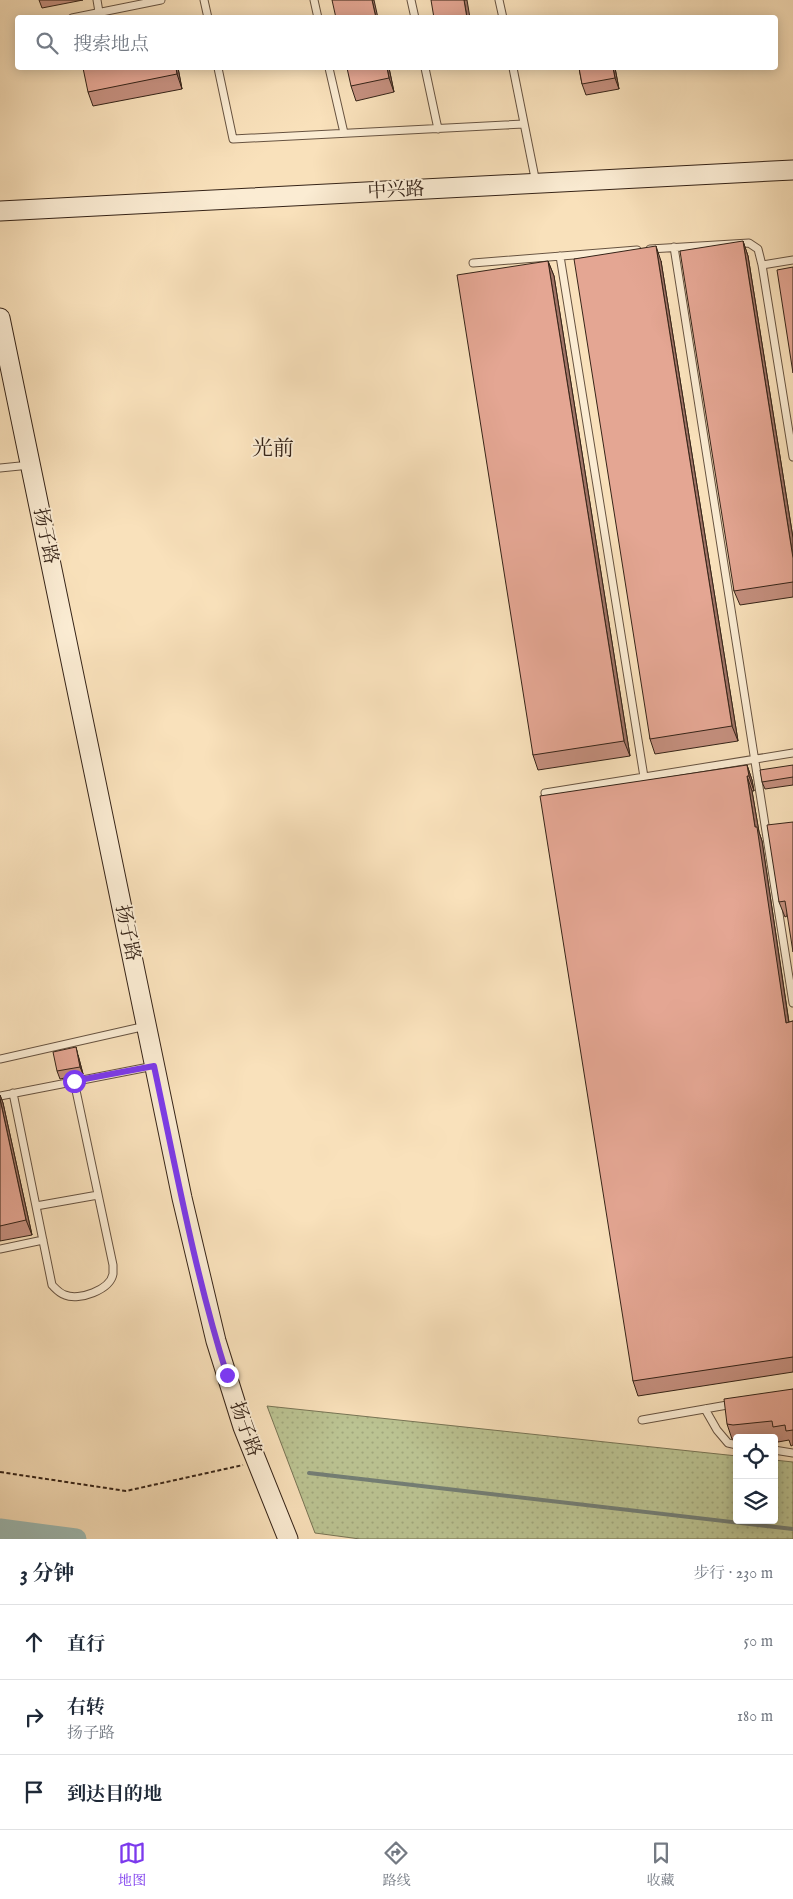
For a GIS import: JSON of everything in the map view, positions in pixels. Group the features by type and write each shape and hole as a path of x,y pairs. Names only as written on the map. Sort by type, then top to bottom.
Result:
{"street":[{"name":"中兴路","path":"0,211 793,170"},
{"name":"扬子路","path":"0,318 182,1198 216,1341 243,1427 285,1531"}],"lane":[{"path":"97,0 100,12"},
{"path":"86,15 161,0"},
{"path":"204,0 207,15"},
{"path":"314,0 317,15"},
{"path":"411,0 414,15"},
{"path":"499,0 502,15"},
{"path":"218,70 233,139 524,124"},
{"path":"329,70 344,133"},
{"path":"425,70 438,128"},
{"path":"513,70 536,183"},
{"path":"473,263 749,243 758,249 762,265 793,457"},
{"path":"674,247 793,1003"},
{"path":"560,256 644,777"},
{"path":"762,265 793,260"},
{"path":"0,468 30,465"},
{"path":"545,793 793,753"},
{"path":"0,1059 146,1026"},
{"path":"0,1096 154,1066"},
{"path":"13,1093 52,1285 64,1295 80,1297 90,1294 107,1283 113,1275 74,1081"},
{"path":"36,1206 98,1195"},
{"path":"0,1249 43,1240"},
{"path":"642,1420 744,1403"},
{"path":"705,1409 717,1430 728,1443 733,1444"},
{"path":"778,1451 793,1453"}],"path":[{"path":"0,1472 126,1491 257,1461"}],"green space":[{"path":"267,1406 733,1456 733,1524 778,1524 778,1460 793,1462 793,1539 360,1539 315,1533"}],"building":[{"path":"332,0 372,0 375,15 335,15"},
{"path":"431,0 464,0 466,15 434,15"},
{"path":"83,70 176,70 177,74 88,92"},
{"path":"347,70 387,70 389,78 351,86"},
{"path":"579,70 613,70 615,78 582,84"},
{"path":"743,241 793,558 793,582 734,591 680,251"},
{"path":"656,246 732,726 650,739 574,259"},
{"path":"548,261 624,741 533,755 457,275"},
{"path":"793,267 793,373 777,270"},
{"path":"747,765 749,776 747,776 755,827 757,827 786,1023 793,1021 793,1357 633,1381 540,796"},
{"path":"793,765 793,777 762,782 760,770"},
{"path":"793,822 793,952 785,901 779,902 767,825"},
{"path":"76,1047 80,1067 57,1071 53,1052"},
{"path":"0,1099 26,1220 0,1226"},
{"path":"793,1389 793,1430 786,1431 785,1425 773,1427 772,1421 727,1424 724,1399"}],"waterway":[{"path":"309,1473 793,1529"},
{"path":"0,1529 76,1539"}],"district":[{"name":"光前","path":"273,449"}],"route":[{"path":"74,1081 154,1066 182,1198 216,1341 227,1375"}]}
